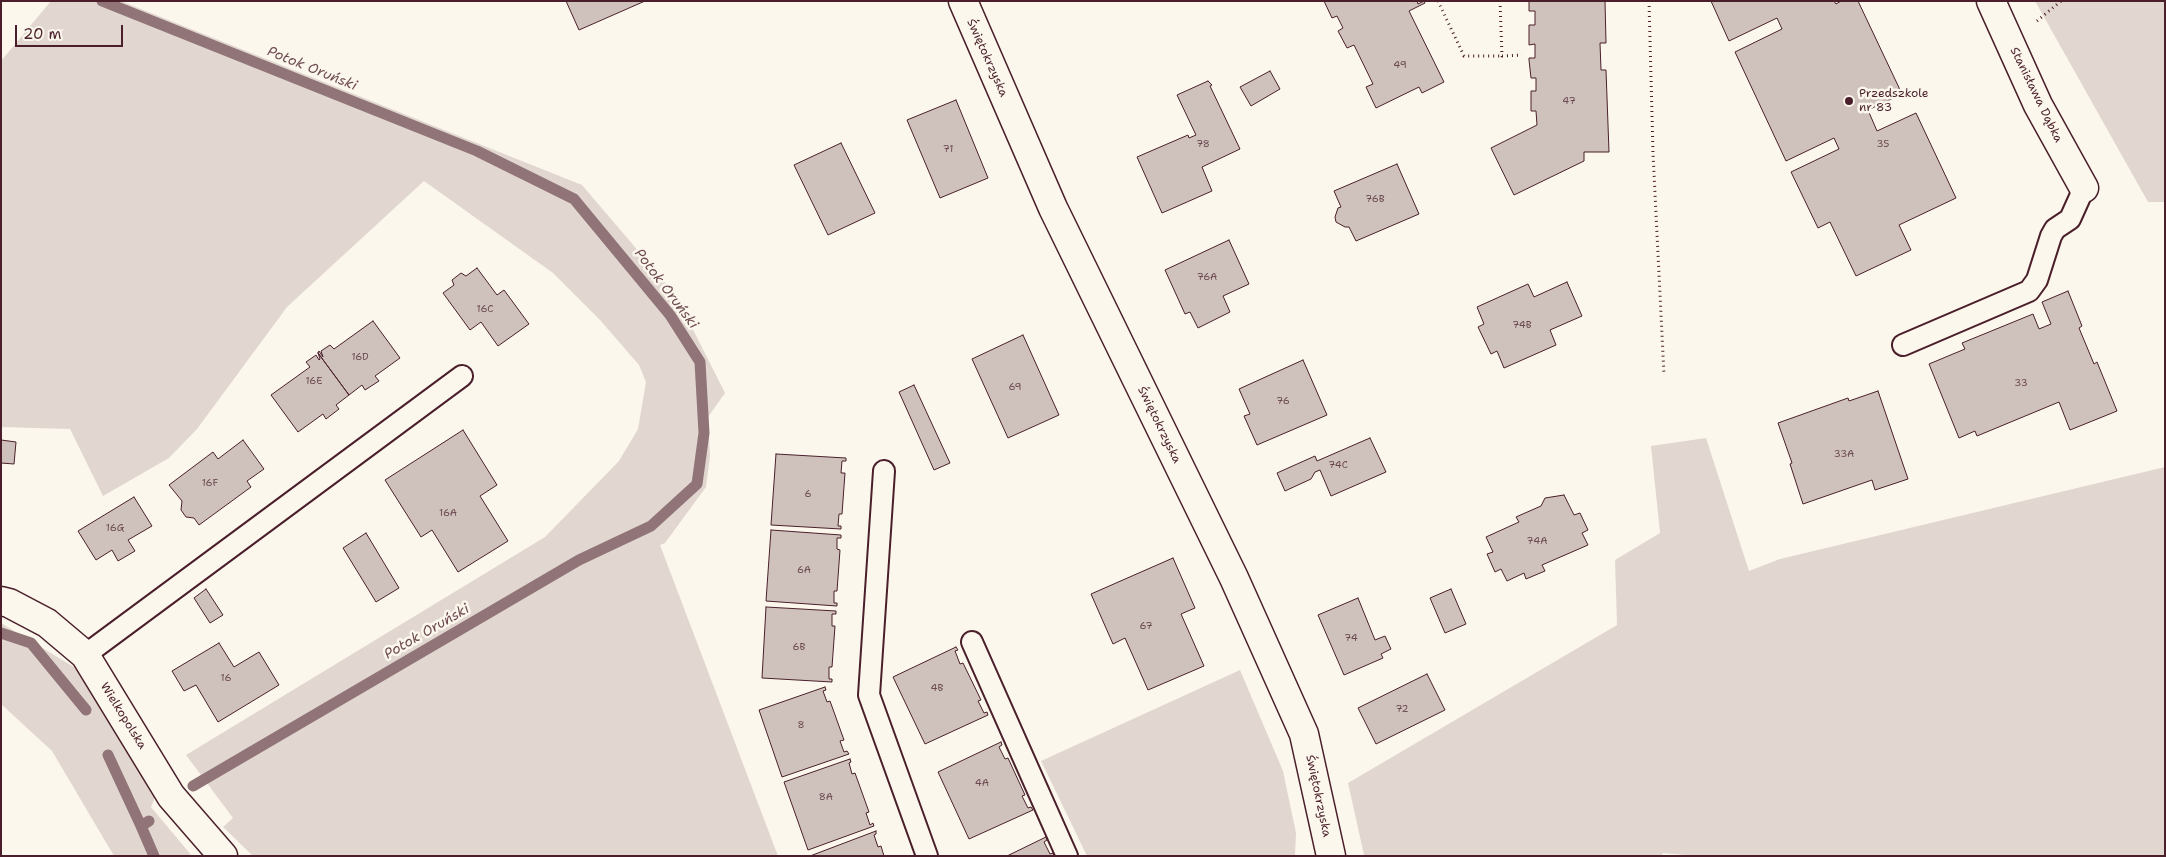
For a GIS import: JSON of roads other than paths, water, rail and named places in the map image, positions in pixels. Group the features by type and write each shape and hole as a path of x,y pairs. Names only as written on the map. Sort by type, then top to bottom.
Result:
{"main road":[{"name":"Świętokrzyska","path":"963,1 1053,208 1234,578 1304,734 1331,856"},
{"name":"Stanisława Dąbka","path":"1991,1 2038,105 2084,188"},
{"name":"Wielkopolska","path":"1,601 9,603 47,623 85,655 171,796 223,856"}],"lane":[{"path":"1903,345 2029,291 2037,280 2050,236 2055,229 2070,219 2084,188"},
{"path":"85,655 462,376"},
{"path":"884,471 869,695 927,856"},
{"path":"972,642 1067,856"}],"waterway":[{"name":"Potok Oruński","path":"102,1 477,151 574,199 670,315 700,362 704,433 697,484 651,526 579,560 193,786"},
{"path":"1,633 31,643 86,710"},
{"path":"108,755 141,826"},
{"name":"Potok Oruński","path":"149,821 141,826 154,856"}],"place":[{"name":"Przedszkole nr 83","path":"1849,101"}]}
